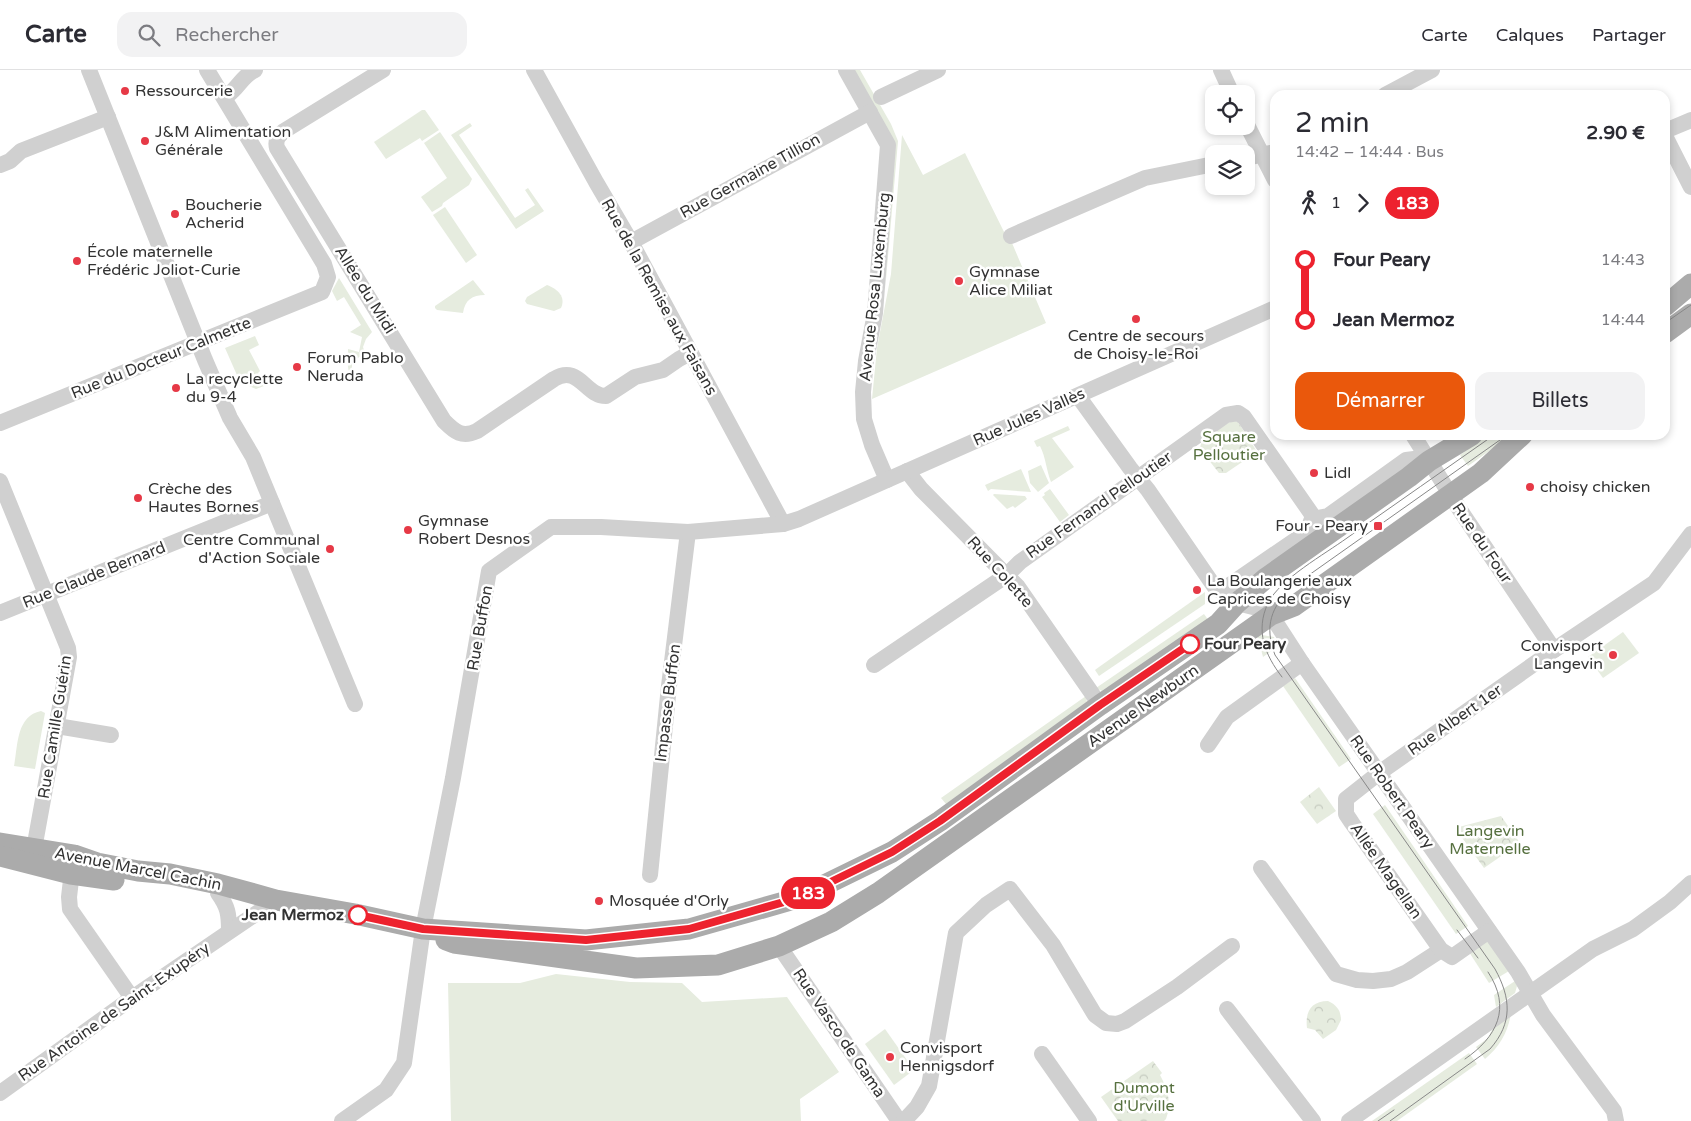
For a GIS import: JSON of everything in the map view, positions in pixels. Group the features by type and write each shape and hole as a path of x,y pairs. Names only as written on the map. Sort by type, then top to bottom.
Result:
{"main road":[{"path":"1670,302 1691,284"},
{"path":"1670,329 1691,314"},
{"name":"Avenue Newburn","path":"970,799 1100,705 1218,624 1229,597 1266,578 1410,478 1429,461 1464,440"},
{"name":"Avenue Newburn","path":"779,946 831,922 878,893 1271,616 1294,606 1451,496 1494,462 1517,440"},
{"name":"Avenue Marcel Cachin","path":"0,843 33,856 72,864 142,885 276,900 356,914 423,929 586,940 689,929 798,898 892,852 970,799"},
{"name":"Avenue Marcel Cachin","path":"0,856 33,856"},
{"name":"Avenue Marcel Cachin","path":"72,864 97,863 195,879 276,900"},
{"name":"Avenue Marcel Cachin","path":"423,929 454,943 636,968 718,964 779,946"}],"street":[{"path":"89,70 198,343 230,418 253,457 355,704"},
{"name":"Rue du Docteur Calmette","path":"0,423 322,292 328,277 324,264 207,70"},
{"path":"228,95 246,75 255,70"},
{"name":"Allée du Midi","path":"383,70 284,131 276,139 277,148 444,420 456,432 463,435 478,432 558,377 572,376 597,395 606,396 639,376 664,370 678,359 690,353"},
{"name":"Rue de la Remise aux Faisans","path":"534,70 631,242 783,524"},
{"name":"Avenue Rosa Luxemburg","path":"846,70 888,145 875,313 866,361 864,392 864,419 887,480"},
{"path":"882,97 938,70"},
{"path":"1221,70 1228,85"},
{"path":"1394,90 1432,70"},
{"name":"Rue Germaine Tillion","path":"631,242 870,112"},
{"path":"0,165 10,161 21,151 108,117"},
{"path":"1670,129 1691,120"},
{"path":"1255,135 1269,154 1255,156"},
{"path":"1670,146 1691,187"},
{"path":"1011,236 1145,178 1205,166"},
{"name":"Rue Jules Vallès","path":"783,524 799,519 1270,310"},
{"path":"1078,396 1148,490 1214,586 1229,597 1265,610 1271,616"},
{"name":"Rue Fernand Pelloutier","path":"874,665 1007,575 1020,562 1229,414 1238,414 1248,420 1313,516"},
{"name":"Rue du Four","path":"1416,440 1451,496 1554,650"},
{"path":"1229,597 1307,532 1313,516 1317,518 1328,516 1406,460 1429,461"},
{"name":"Rue Colette","path":"908,471 921,489 1018,587 1100,705"},
{"name":"Rue Camille Guérin","path":"0,482 68,648 69,657 33,856"},
{"name":"Rue Claude Bernard","path":"0,613 272,502"},
{"name":"Rue Buffon","path":"342,1121 386,1090 404,1063 423,929 453,778 489,571 551,527 601,527 688,532 783,524"},
{"name":"Impasse Buffon","path":"650,875 669,686 688,532"},
{"name":"Rue Albert 1er","path":"1378,773 1554,650 1654,583 1691,534"},
{"name":"Rue Robert Peary","path":"1271,616 1378,773 1518,972 1530,993 1614,1111 1616,1121"},
{"path":"1208,745 1226,717 1302,663"},
{"path":"57,726 111,735"},
{"name":"Allée Magellan","path":"1378,773 1351,793 1346,799 1346,814 1441,950"},
{"path":"72,864 70,909 132,998"},
{"path":"1261,868 1336,974 1357,980 1391,979 1407,972 1441,950 1452,956 1489,931"},
{"path":"1349,1121 1593,949 1633,929 1670,902 1691,883"},
{"path":"904,1121 917,1107 929,1086 956,934 986,905 1010,889 1053,945 1094,1015 1106,1023 1117,1024 1125,1021 1177,988 1232,946"},
{"path":"218,893 225,902 229,913 229,931"},
{"name":"Rue Antoine de Saint-Exupéry","path":"0,1094 132,998 276,900"},
{"name":"Rue Vasco de Gama","path":"779,946 899,1121"},
{"path":"1227,1009 1312,1121"},
{"path":"1042,1054 1089,1121"}],"green space":[{"path":"853,70 860,70 891,124 898,141 885,291 894,147"},
{"path":"422,110 425,110 439,130 422,141 420,138 386,159 374,142"},
{"path":"470,123 472,126 459,135 515,218 535,205 525,190 528,188 544,211 516,229 451,135"},
{"path":"440,132 472,179 469,185 432,212 421,197 447,178 424,143"},
{"name":"Gymnase Alice Miliat","path":"902,135 923,175 965,153 1010,244 1012,243 1046,323 872,399 877,348 891,274"},
{"path":"445,207 477,255 466,263 433,215"},
{"path":"339,278 372,332 366,339 363,347 365,353 352,362 352,369 356,374 353,379 348,369 348,349 359,352 362,337 350,332 361,325 344,297 337,301 332,291"},
{"path":"473,280 485,295 470,299 465,305 463,313 437,310 435,308 435,306"},
{"path":"547,285 555,289 562,297 561,308 554,311 527,304 525,301 527,297"},
{"path":"255,336 259,345 249,350 260,371 258,373 264,386 256,389 240,382 225,348"},
{"name":"Square Pelloutier","path":"1234,421 1238,422 1256,450 1254,454 1226,473 1219,473 1200,449 1201,444 1213,431"},
{"path":"1068,426 1070,430 1052,438 1074,467 1051,482 1042,450 1040,446 1037,447 1034,441"},
{"path":"1481,440 1505,440 1468,466 1460,455"},
{"path":"1041,465 1049,483 1038,492 1030,483 1028,471"},
{"path":"1021,469 1031,492 991,489 988,491 985,485"},
{"path":"1050,489 1069,515 1060,522 1042,497"},
{"path":"994,494 1025,496 1027,499 1015,508 1013,506 1007,509"},
{"path":"1205,592 1205,604 1099,676 1095,670"},
{"path":"1204,614 1209,621 1102,691 1096,688"},
{"name":"Convisport Langevin","path":"1623,632 1639,653 1603,678 1588,657"},
{"path":"1257,634 1274,637 1277,647 1263,657"},
{"path":"1295,678 1351,759 1339,767 1283,686"},
{"path":"1086,696 1087,702 946,804 941,798"},
{"path":"41,711 45,713 35,769 14,766 23,725 33,714"},
{"path":"1319,787 1336,811 1317,824 1300,802"},
{"path":"1385,805 1468,926 1456,934 1373,814"},
{"name":"Langevin Maternelle","path":"1501,816 1520,843 1484,868 1455,828"},
{"path":"1487,940 1509,971 1489,983 1469,952"},
{"path":"556,974 630,982 682,983 702,1002 787,997 839,1072 800,1099 801,1121 451,1121 448,983 520,983"},
{"path":"1515,981 1517,986 1515,993 1496,1007 1494,995"},
{"path":"1328,1001 1338,1009 1341,1020 1336,1030 1323,1039 1315,1030 1307,1028 1307,1017 1313,1005"},
{"path":"1511,1014 1502,1039 1485,1059 1476,1047 1488,1038 1494,1026"},
{"name":"Convisport Hennigsdorf","path":"885,1029 914,1070 894,1085 865,1044"},
{"path":"1469,1053 1477,1064 1397,1121 1372,1121"},
{"name":"Dumont d'Urville","path":"1153,1061 1162,1073 1160,1075 1168,1097 1169,1107 1166,1119 1164,1121 1118,1121 1101,1097"}],"tram line":[{"path":"1670,320 1691,305"},
{"path":"1282,677 1271,660 1262,633 1264,613 1274,594 1292,576 1487,440"},
{"path":"1390,1121 1490,1049 1503,1030 1506,1020 1507,1000 1495,969 1275,655 1270,635 1270,626 1274,610 1292,587 1500,440"},
{"path":"1457,930 1478,958"},
{"path":"1465,1059 1493,1031 1500,1010 1495,985 1488,972"},
{"path":"1378,1121 1394,1110"}],"bus line":[{"name":"183","path":"358,915 423,929 586,940 689,929 798,898 892,852 940,821 1100,705 1190,644"}],"place":[{"name":"Ressourcerie","path":"125,91"},
{"name":"J&M Alimentation Générale","path":"145,141"},
{"name":"Boucherie Acherid","path":"175,214"},
{"name":"École maternelle Frédéric Joliot-Curie","path":"77,261"},
{"name":"Gymnase Alice Miliat","path":"959,281"},
{"name":"Centre de secours de Choisy-le-Roi","path":"1136,319"},
{"name":"Forum Pablo Neruda","path":"297,367"},
{"name":"La recyclette du 9-4","path":"176,388"},
{"name":"Lidl","path":"1314,473"},
{"name":"choisy chicken","path":"1530,487"},
{"name":"Crèche des Hautes Bornes","path":"138,498"},
{"name":"Four - Peary","path":"1378,526"},
{"name":"Gymnase Robert Desnos","path":"408,530"},
{"name":"Centre Communal d'Action Sociale","path":"330,549"},
{"name":"La Boulangerie aux Caprices de Choisy","path":"1197,590"},
{"name":"Four Peary","path":"1190,644"},
{"name":"Convisport Langevin","path":"1613,655"},
{"name":"Mosquée d'Orly","path":"599,901"},
{"name":"Jean Mermoz","path":"358,915"},
{"name":"Convisport Hennigsdorf","path":"890,1057"}]}
